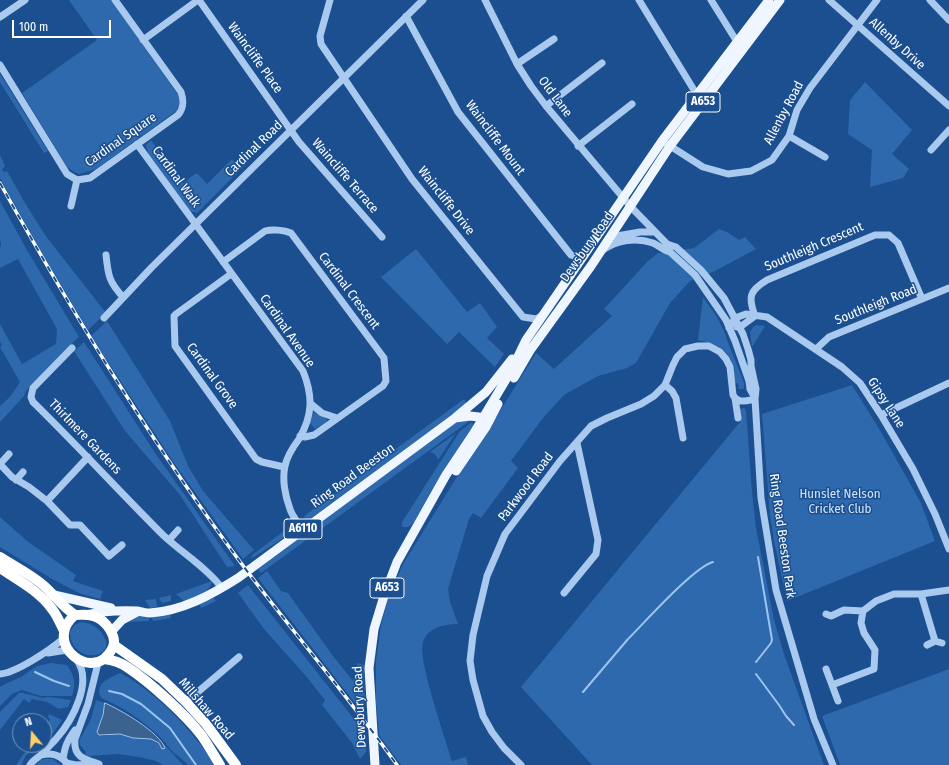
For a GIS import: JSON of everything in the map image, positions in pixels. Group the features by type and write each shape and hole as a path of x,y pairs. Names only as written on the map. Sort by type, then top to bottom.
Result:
{"highway":[{"path":"0,557 41,584 54,595 66,609 75,615 94,616 100,620 111,632 114,644 112,650 101,661 89,663 81,661 71,654 52,609 44,599 0,568"},
{"path":"63,635 66,624 75,615"},
{"name":"Millshaw Road","path":"114,644 156,674 186,702 206,724 236,765"},
{"name":"Millshaw Road","path":"101,661 112,660 126,666 158,692 201,735 220,765"}],"main road":[{"name":"Dewsbury Road","path":"486,415 611,237 697,95 769,0"},
{"name":"Dewsbury Road","path":"375,765 369,668 374,629 384,596 397,562 425,515 465,458 526,340 583,256 623,198 742,50 780,0"},
{"path":"594,241 611,237"},
{"name":"Ring Road Beeston","path":"86,615 102,611 148,613 171,609 193,603 238,578 455,418 482,396 497,379 526,340"},
{"path":"472,404 476,404 486,415"},
{"path":"455,418 486,415"},
{"path":"54,595 108,607 117,611"},
{"name":"Ring Road Beeston","path":"111,632 122,620 138,612"}],"street":[{"path":"0,17 25,0"},
{"name":"Cardinal Square","path":"0,66 67,174 77,180 90,178 178,115 184,104 181,92 115,0"},
{"path":"143,40 198,0"},
{"name":"Waincliffe Place","path":"198,0 291,130"},
{"name":"Waincliffe Drive","path":"330,0 320,36 320,42 412,179 523,317 536,318 544,315"},
{"name":"Cardinal Road","path":"104,318 195,224 423,0"},
{"name":"Old Lane","path":"485,0 517,64 531,86 578,146 623,198"},
{"path":"639,0 697,95"},
{"path":"711,0 742,50"},
{"name":"Allenby Drive","path":"829,0 949,106"},
{"name":"Allenby Road","path":"666,144 703,168 728,174 751,171 772,160 789,136 797,110 810,88 877,0"},
{"path":"930,0 949,20"},
{"name":"Waincliffe Mount","path":"406,16 458,112 571,255 577,257 583,256"},
{"path":"517,64 554,38"},
{"path":"546,106 602,62"},
{"path":"578,146 632,104"},
{"name":"Waincliffe Terrace","path":"291,130 382,237"},
{"path":"931,150 949,130"},
{"path":"789,136 825,157"},
{"name":"Cardinal Walk","path":"137,144 195,224"},
{"path":"72,206 77,180"},
{"name":"Ring Road Beeston Park","path":"623,198 630,207 655,230 667,244 670,252 695,275 721,311 737,347 749,381 750,389 755,399"},
{"name":"Cardinal Avenue","path":"195,224 303,371 310,390 311,404 308,418 300,436 288,455 284,467 284,487 290,509 303,530"},
{"name":"Cardinal Crescent","path":"223,262 265,231 288,231 384,358 386,381 383,386 314,434 306,437 300,436"},
{"path":"611,237 640,232 656,232"},
{"name":"Southleigh Crescent","path":"755,316 750,303 751,293 758,285 875,235 889,235 898,243 922,299"},
{"path":"601,252 613,244 635,240 650,242 664,251 670,252"},
{"name":"Ring Road Beeston Park","path":"667,244 676,247 701,270 724,298 740,327 751,360 756,389 755,399 761,498 776,590 814,719 833,765"},
{"path":"106,255 109,278 115,289 123,297"},
{"name":"Cardinal Grove","path":"231,274 174,316 174,344 256,459 262,462 284,467"},
{"name":"Southleigh Road","path":"816,349 829,338 949,288"},
{"name":"Gipsy Lane","path":"735,318 746,314 767,317 842,367 860,383 913,469 935,514 949,550"},
{"path":"729,328 740,327 755,316"},
{"path":"729,328 735,318"},
{"name":"Parkwood Road","path":"521,765 504,748 492,732 483,716 473,680 470,660 472,635 487,576 505,534 560,461 590,426 641,404 654,396 665,385 677,357 685,349 698,346 709,346 720,352 726,359 730,367 733,395 735,398 738,418"},
{"name":"Thirlmere Gardens","path":"72,348 33,388 31,397 33,402 88,456 169,540 214,578 222,588"},
{"path":"881,415 949,383"},
{"path":"665,385 672,391 676,398 683,438"},
{"path":"735,398 738,401 755,399"},
{"path":"311,404 322,413 337,418"},
{"path":"564,593 596,554 598,540 577,443"},
{"path":"9,454 0,464 12,477 47,501 70,524 80,526 109,556 122,545"},
{"path":"47,501 88,456"},
{"path":"16,480 23,472"},
{"path":"169,540 178,530"},
{"path":"829,617 844,610 863,611 876,602 894,594 921,594 949,590"},
{"path":"921,594 934,641"},
{"path":"832,685 874,669 875,650 864,633 861,623 863,611"},
{"path":"0,674 8,674 45,653 63,635"},
{"path":"927,645 934,641 942,643"},
{"path":"41,755 65,728 79,700 83,677 80,665 71,654 45,653"},
{"path":"186,702 239,657"},
{"path":"98,764 80,756 75,751 74,746 101,661"},
{"path":"826,669 838,701"},
{"path":"65,762 66,746 69,739 80,724"},
{"path":"30,765 35,758 41,755 53,754 65,762 76,765 98,764"}],"green space":[{"path":"69,0 111,0 178,95 179,101 176,111 96,169 79,174 67,167 22,93 97,40"},
{"path":"0,74 48,151 44,153 0,82"},
{"path":"865,82 912,130 892,154 909,169 903,178 870,187 872,150 848,134 850,100"},
{"path":"151,140 183,183 195,174 198,174 207,184 231,160 246,164 197,213 190,211 148,153 146,145"},
{"path":"0,155 5,166 2,169 4,172 7,171 45,235 106,313 88,330 44,257 0,178"},
{"path":"0,201 28,252 79,337 26,391 24,396 0,422 0,406 10,397 20,382 0,347 2,345 0,342 0,324 22,364 56,344 57,329 18,259 0,268"},
{"path":"719,229 729,233 739,240 745,237 756,249 715,271 690,281 670,303 636,363 627,368 598,376 564,395 543,418 511,461 518,468 481,518 473,513 469,519 448,589 450,602 458,624 438,627 429,633 423,642 422,651 428,681 452,761 466,757 468,765 401,765 379,735 376,702 376,661 381,625 388,599 403,564 536,353 554,369 612,316 604,309 647,262 658,253 694,248"},
{"path":"416,249 467,312 480,303 497,327 487,338 504,354 495,367 459,332 447,344 381,277"},
{"path":"703,297 717,317 723,329 744,383 743,389 739,389 738,383 735,384 732,365 727,353 716,346 698,340"},
{"path":"107,321 170,421 188,466 203,491 254,550 243,559 174,463 91,336"},
{"path":"756,325 765,326 752,347 750,332"},
{"path":"84,342 155,453 235,566 227,567 180,495 125,431 74,351"},
{"name":"Hunslet Nelson Cricket Club","path":"852,385 881,432 921,503 935,541 787,601 770,515 762,414"},
{"path":"464,399 467,404 307,521 304,516"},
{"path":"744,408 746,411 756,528 774,620 785,657 824,765 592,765 521,687 740,422 740,409"},
{"path":"314,412 327,419 326,422 315,429 310,423"},
{"path":"471,420 261,573 258,569 455,423"},
{"path":"472,422 474,427 412,525 409,527 402,526 402,522 460,431"},
{"path":"456,433 438,460 436,455 430,452"},
{"path":"0,517 27,541 76,575 73,581 103,591 100,599 79,593 54,580 0,547"},
{"path":"288,528 291,533 251,559 252,555"},
{"path":"267,571 281,591 288,593 333,656 353,681 357,663 364,665 365,716 258,578"},
{"path":"212,581 211,585 205,592 184,601 176,594"},
{"path":"248,585 365,733 366,752 360,759 352,743 322,705 325,700 264,629 238,593"},
{"path":"171,595 171,601 162,603 159,598"},
{"path":"213,597 216,601 201,608 199,603"},
{"path":"156,599 157,607 150,608 145,600"},
{"path":"170,612 171,618 153,621 151,615"},
{"path":"138,615 148,615 149,621 128,622"},
{"path":"82,622 93,625 101,632 106,641 106,648 101,653 94,655 86,654 78,651 73,643 70,632 74,625"},
{"path":"51,663 67,665 70,669 74,680 72,696 41,696 22,690 12,694 0,706 0,687 21,677 37,666"},
{"path":"949,669 949,765 840,765 822,716"},
{"path":"120,673 148,691 161,702 185,726 216,765 188,765 146,725 125,710 101,698 99,693 101,685 108,679"},
{"path":"19,693 43,698 48,697 71,700 68,707 59,709 47,702 32,699 29,703 24,699 0,730 0,712"},
{"path":"96,700 105,703 103,715 98,728 98,734 102,736 120,734 133,738 151,739 165,748 164,744 183,765 163,765 156,761 119,754 88,756 85,754 86,752 80,745 79,741 91,719"},
{"path":"52,715 62,720 52,734"},
{"path":"24,753 29,753 22,765 16,765"},
{"path":"53,759 60,765 36,765 41,760"}],"shaded area":[{"path":"105,703 139,722 155,735 165,748 162,749 159,743 151,739 133,738 120,734 99,735 97,732 103,715"}],"waterway":[{"path":"756,662 772,640 758,557"},
{"path":"629,638 682,584 705,566 713,562"},
{"path":"583,692 628,639"},
{"path":"35,672 69,686"},
{"path":"756,674 794,725"},
{"path":"109,691 122,694 141,704 170,728 196,765"}],"railway":[{"path":"0,183 56,281 114,377 176,471 241,563 359,713 397,765"}]}
